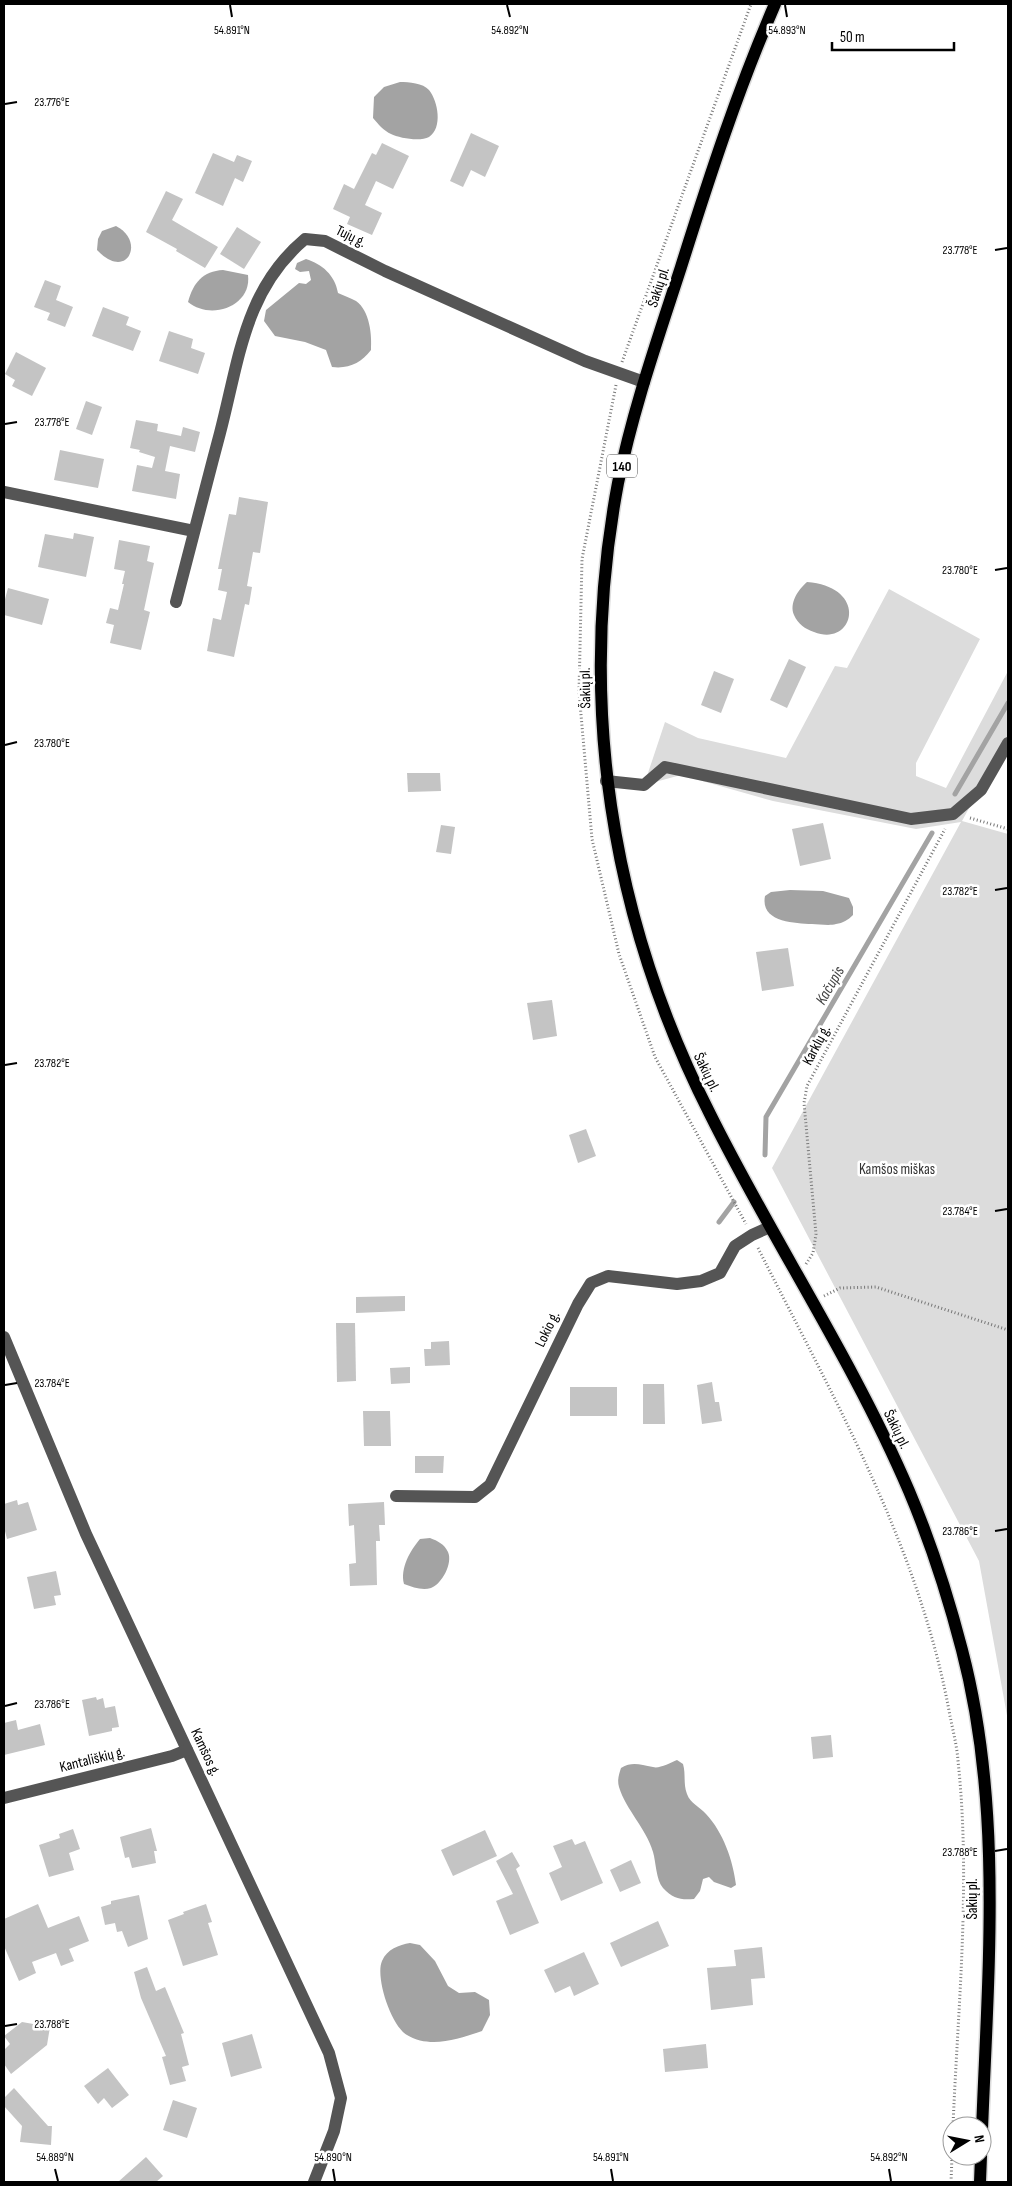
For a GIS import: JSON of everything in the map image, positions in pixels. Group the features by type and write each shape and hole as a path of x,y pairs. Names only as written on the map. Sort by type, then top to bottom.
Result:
{"main road":[{"name":"Šakių pl.","path":"776,4 756,47 734,106 644,382 620,477 603,586 602,737 606,781 626,887 642,947 677,1048 711,1118 879,1426 929,1542 964,1657 975,1710 985,1786 989,1872 982,2116"},
{"path":"980,2182 981,2166"}],"street":[{"name":"Tujų g.","path":"176,602 226,407 242,335 257,299 287,254 305,239 325,241 394,276 585,361 644,382"},
{"path":"4,492 194,530"},
{"path":"606,781 644,786 665,767 910,819 954,814 981,790 1008,743"},
{"name":"Lokio g.","path":"396,1496 475,1497 490,1485 578,1304 591,1283 608,1276 677,1284 701,1281 720,1272 735,1246 752,1235 770,1227"},
{"name":"Kamšos g.","path":"4,1338 86,1534 329,2053 341,2098 334,2131 314,2182"},
{"name":"Kantališkių g.","path":"4,1798 172,1756 187,1750"}],"path":[{"path":"750,4 618,373 582,560 579,692 592,839 619,954 655,1057 752,1235 880,1492 921,1598 943,1673 958,1760 962,1842 963,1905 953,2116"},
{"path":"954,814 1008,829"},
{"name":"Karklų g.","path":"795,1271 808,1263 813,1253 816,1234 804,1103 807,1086 954,814"},
{"path":"812,1302 840,1288 876,1287 1008,1330"},
{"path":"951,2182 952,2166"}],"green space":[{"name":"Kamšos miškas","path":"889,589 980,639 916,763 916,776 946,788 1008,671 1008,737 962,821 1008,834 1008,1721 979,1561 772,1168 961,822 916,829 773,801 681,775 644,785 665,722 698,738 786,758 835,666 847,668"}],"shaded area":[{"path":"400,82 420,84 429,90 432,95 437,107 438,121 433,133 429,137 404,138 388,133 373,118 374,97 384,87"},
{"path":"116,226 125,233 130,241 131,249 129,256 117,262 108,259 97,250 98,239 102,231"},
{"path":"306,259 327,271 334,281 338,293 361,305 367,317 371,337 371,350 354,364 344,367 332,367 326,350 305,342 275,336 264,321 266,310 299,283 306,284 311,280 309,271 300,272 295,269 297,263"},
{"path":"223,270 248,275 248,286 244,295 237,302 218,310 208,310 197,308 188,302 193,289 200,279 210,273"},
{"path":"807,582 827,586 840,594 847,604 849,615 846,625 839,632 828,635 814,632 802,626 794,615 794,601 800,589"},
{"path":"790,890 823,891 849,898 853,907 853,915 839,924 830,925 788,922 773,916 765,905 765,896 771,892"},
{"path":"430,1538 440,1543 448,1552 449,1562 446,1573 435,1586 428,1589 404,1584 403,1572 409,1554 420,1539"},
{"path":"677,1760 683,1764 688,1797 712,1821 722,1838 730,1856 736,1885 731,1888 714,1882 709,1877 703,1879 700,1891 694,1899 674,1897 661,1885 650,1843 626,1803 618,1784 621,1768 625,1766 637,1764 658,1767"},
{"path":"410,1943 420,1945 435,1961 448,1986 459,1993 475,1992 489,2000 490,2015 482,2031 464,2037 435,2042 416,2039 401,2030 395,2022 386,2001 380,1968 387,1953 398,1946"}],"building":[{"path":"471,133 499,146 485,177 471,170 463,187 450,181"},
{"path":"382,143 409,156 393,189 376,181 365,205 382,213 372,235 347,224 350,217 333,209 344,184 354,189 372,153 376,155"},
{"path":"213,153 234,162 237,155 252,161 243,182 235,178 223,206 195,193"},
{"path":"166,191 183,199 172,220 218,247 205,268 176,251 177,249 146,232"},
{"path":"237,227 261,242 244,269 220,254"},
{"path":"45,280 61,286 56,300 73,307 65,327 47,320 50,313 34,307"},
{"path":"103,307 129,317 126,325 141,331 133,351 92,336"},
{"path":"169,331 193,339 191,348 205,353 198,374 159,361"},
{"path":"16,352 46,368 32,396 12,386 15,380 5,374"},
{"path":"86,401 102,407 92,435 76,429"},
{"path":"136,420 158,424 157,431 181,436 183,427 200,432 195,452 170,446 165,471 180,474 176,499 132,491 137,465 152,468 155,457 139,452 140,450 130,448"},
{"path":"60,450 104,459 98,488 54,480"},
{"path":"239,497 268,502 260,553 253,552 247,586 252,587 249,605 245,604 234,657 207,651 213,618 221,620 227,592 218,590 222,569 218,569 229,514 236,515"},
{"path":"74,533 94,537 86,577 38,567 45,534 73,539"},
{"path":"119,540 150,546 147,561 154,563 144,610 150,612 141,650 110,643 114,625 106,623 110,608 118,610 124,584 122,584 125,571 114,569"},
{"path":"8,588 49,599 42,625 4,615 4,603"},
{"path":"789,659 806,667 787,708 770,700"},
{"path":"714,671 734,679 721,713 701,705"},
{"path":"407,773 440,773 441,791 408,792"},
{"path":"823,823 831,859 800,866 792,829"},
{"path":"441,825 455,827 451,854 436,852"},
{"path":"788,948 794,986 762,991 756,952"},
{"path":"552,1000 557,1036 533,1040 527,1003"},
{"path":"586,1129 596,1156 578,1163 569,1135"},
{"path":"405,1296 405,1311 356,1313 356,1297"},
{"path":"336,1323 355,1323 356,1381 337,1382"},
{"path":"449,1341 450,1365 425,1366 424,1349 431,1349 431,1342"},
{"path":"410,1367 410,1383 391,1384 390,1368"},
{"path":"712,1382 715,1402 719,1402 722,1421 702,1424 697,1385"},
{"path":"643,1384 664,1384 665,1424 643,1424"},
{"path":"570,1387 617,1387 617,1416 570,1416"},
{"path":"363,1411 390,1411 391,1446 364,1446"},
{"path":"415,1456 444,1456 443,1473 415,1473"},
{"path":"17,1500 18,1505 28,1502 37,1530 7,1539 4,1527 4,1504"},
{"path":"384,1502 385,1525 379,1525 380,1541 376,1541 377,1585 350,1586 349,1564 356,1563 354,1525 349,1526 348,1504"},
{"path":"56,1571 61,1595 54,1596 56,1605 34,1609 27,1577"},
{"path":"96,1697 97,1700 103,1698 105,1708 115,1706 119,1727 112,1728 112,1731 89,1736 82,1700"},
{"path":"16,1720 18,1730 40,1724 45,1745 4,1755 4,1723"},
{"path":"831,1735 833,1757 813,1759 811,1737"},
{"path":"151,1828 157,1851 154,1851 156,1863 132,1868 129,1857 125,1858 120,1837"},
{"path":"73,1829 80,1849 69,1853 74,1870 49,1877 39,1845 60,1838 59,1834"},
{"path":"485,1830 497,1856 453,1876 441,1850"},
{"path":"572,1839 575,1845 585,1841 603,1883 561,1901 549,1873 562,1867 553,1846"},
{"path":"512,1852 520,1866 516,1869 539,1923 510,1935 496,1901 513,1894 496,1861"},
{"path":"631,1860 641,1883 620,1892 610,1870"},
{"path":"139,1895 148,1939 128,1947 122,1931 117,1932 115,1923 105,1925 101,1907 111,1904 111,1901"},
{"path":"38,1904 48,1928 79,1916 89,1941 69,1949 74,1961 61,1966 56,1953 32,1962 36,1973 19,1981 4,1946 4,1919"},
{"path":"206,1904 212,1922 208,1923 218,1955 183,1966 168,1920 184,1914 183,1912"},
{"path":"658,1921 669,1946 621,1967 610,1943"},
{"path":"762,1947 765,1978 751,1979 753,2005 711,2010 707,1968 736,1966 734,1950"},
{"path":"584,1952 599,1984 574,1996 570,1986 555,1993 544,1970"},
{"path":"147,1967 156,1991 165,1987 184,2033 181,2034 189,2065 182,2067 186,2081 170,2085 162,2057 166,2056 141,1998 134,1972"},
{"path":"22,2022 50,2027 47,2045 11,2074 4,2064 4,2050 10,2044 4,2036"},
{"path":"252,2034 262,2068 231,2077 222,2043"},
{"path":"706,2044 708,2068 665,2072 663,2049"},
{"path":"108,2068 129,2095 112,2108 104,2098 98,2104 84,2086"},
{"path":"14,2088 48,2126 52,2126 51,2145 20,2142 22,2126 4,2106 4,2098"},
{"path":"173,2100 197,2108 187,2138 163,2130"},
{"path":"146,2157 163,2176 156,2182 118,2182"}],"waterway":[{"name":"Kačupis","path":"955,794 1008,703"},
{"name":"Kačupis","path":"765,1155 766,1117 932,833"},
{"name":"Kačupis","path":"719,1222 734,1202"}]}
